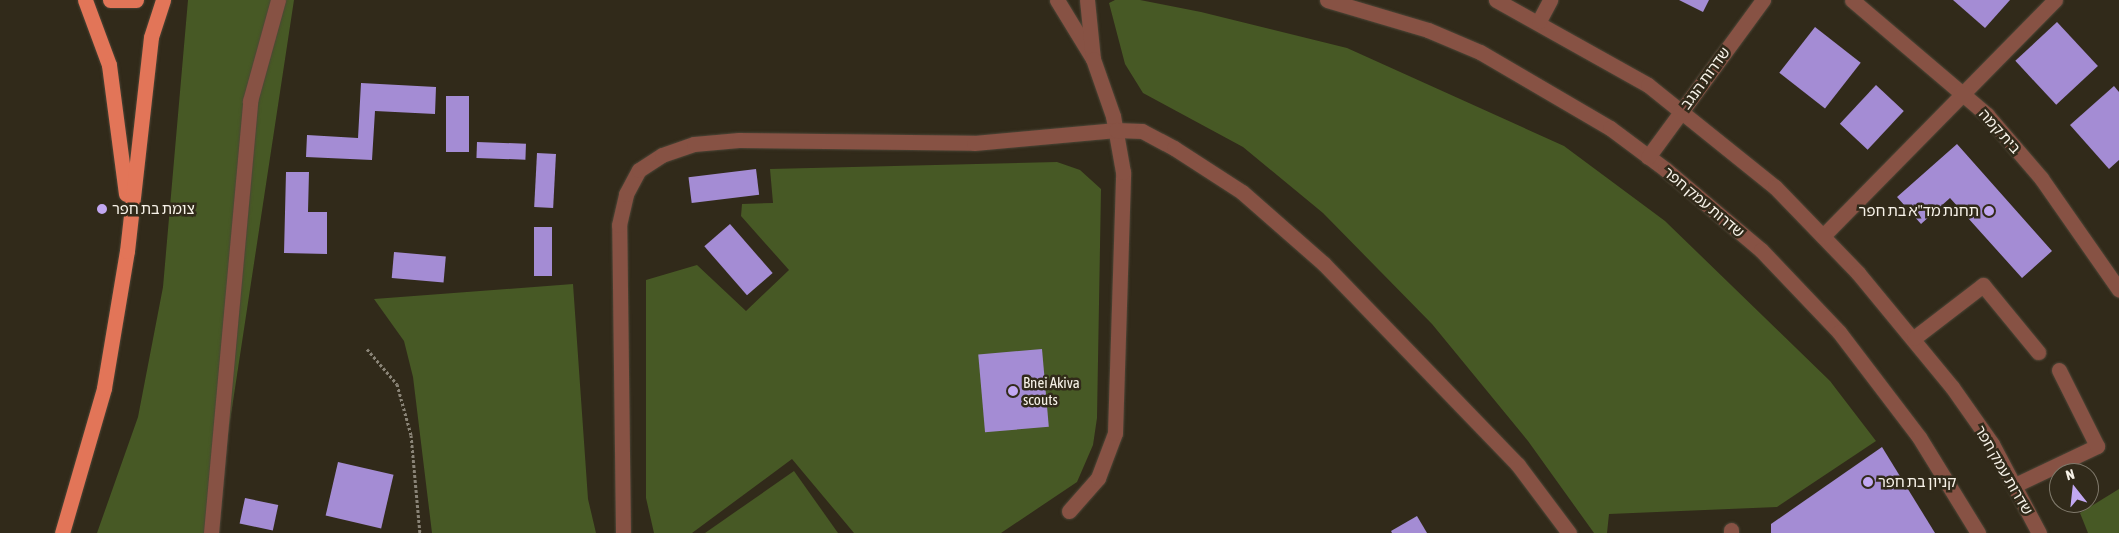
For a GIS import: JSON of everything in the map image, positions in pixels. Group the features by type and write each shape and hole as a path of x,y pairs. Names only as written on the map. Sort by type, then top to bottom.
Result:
{"main road":[{"path":"85,0 109,65 129,215"},
{"path":"110,0 136,0"},
{"path":"62,533 104,388 129,215 151,36 163,0"}],"street":[{"path":"211,533 250,101 278,0"},
{"path":"1057,0 1093,59"},
{"path":"1069,511 1098,478 1115,433 1123,216 1116,130 1093,59 1087,0"},
{"name":"שדרות עמק חפר","path":"1327,0 1428,30 1480,52 1610,128 1648,157 1761,250 1839,332 1919,437 1978,533"},
{"name":"שדרות עמק חפר","path":"1496,0 1539,21 1683,109 1775,187 1823,236 1914,338 1992,444 2015,484 2039,533"},
{"path":"1539,21 1550,0"},
{"name":"שדרות הנגב","path":"1648,157 1763,0"},
{"name":"בית קמה","path":"1852,0 1964,93 2041,178 2119,290"},
{"path":"1823,236 2055,0"},
{"path":"623,533 620,225 626,194 639,170 662,155 694,144 739,140 974,143 1116,130 1142,131 1174,148 1242,192 1324,264 1518,465 1568,533"},
{"path":"1914,338 1983,285 2038,352"},
{"path":"2015,484 2096,446 2059,370"}],"path":[{"path":"367,349 397,384 411,435 420,533"}],"green space":[{"path":"188,0 294,0 213,533 97,533 138,417 163,287"},
{"path":"1115,0 1140,0 1201,12 1347,48 1564,146 1665,221 1830,381 1876,441 1777,507 1609,514 1607,533 1594,533 1528,441 1432,324 1323,213 1243,147 1143,93 1125,64 1109,3"},
{"path":"1057,162 1080,170 1101,189 1097,418 1093,445 1077,482 1001,533 854,533 792,459 692,533 654,533 646,498 646,280 697,265 746,311 789,270 741,216 742,204 773,203 770,169"},
{"path":"573,284 588,499 596,533 432,533 413,377 404,341 374,299"},
{"path":"794,471 838,533 705,533"},
{"path":"2119,489 2119,533 2088,533 2080,513 2099,513 2099,501"}],"building":[{"path":"1679,0 1709,0 1703,12"},
{"path":"1953,0 2010,0 1985,28"},
{"path":"2057,22 2098,66 2056,105 2015,61"},
{"path":"1815,27 1861,63 1825,108 1779,73"},
{"path":"361,83 436,87 435,114 375,111 372,160 306,157 307,135 358,138"},
{"path":"1876,85 1904,111 1868,150 1840,124"},
{"path":"2114,86 2119,92 2119,160 2109,169 2070,125"},
{"path":"446,96 469,96 469,152 446,152"},
{"path":"477,142 526,144 525,160 476,158"},
{"name":"תחנת מד\"א בת חפר","path":"1957,144 2052,251 2022,278 1950,198 1921,224 1897,197"},
{"path":"537,153 556,154 553,208 534,207"},
{"path":"756,169 759,195 692,203 689,177"},
{"path":"286,172 309,172 308,212 327,212 327,254 284,253"},
{"path":"730,224 773,273 747,295 704,246"},
{"path":"534,227 552,227 552,276 534,276"},
{"path":"394,252 446,257 444,282 392,278"},
{"name":"Bnei Akiva scouts","path":"1042,349 1049,427 985,432 978,355"},
{"name":"קניון בת חפר","path":"1882,447 1935,533 1771,533 1771,524"},
{"path":"338,462 394,475 381,528 326,516"},
{"path":"245,498 278,505 273,531 240,523"},
{"path":"1417,516 1427,533 1392,533 1391,531"}],"place":[{"name":"צומת בת חפר","path":"102,209"},
{"name":"תחנת מד\"א בת חפר","path":"1989,211"},
{"name":"Bnei Akiva scouts","path":"1013,391"},
{"name":"קניון בת חפר","path":"1868,482"}]}
